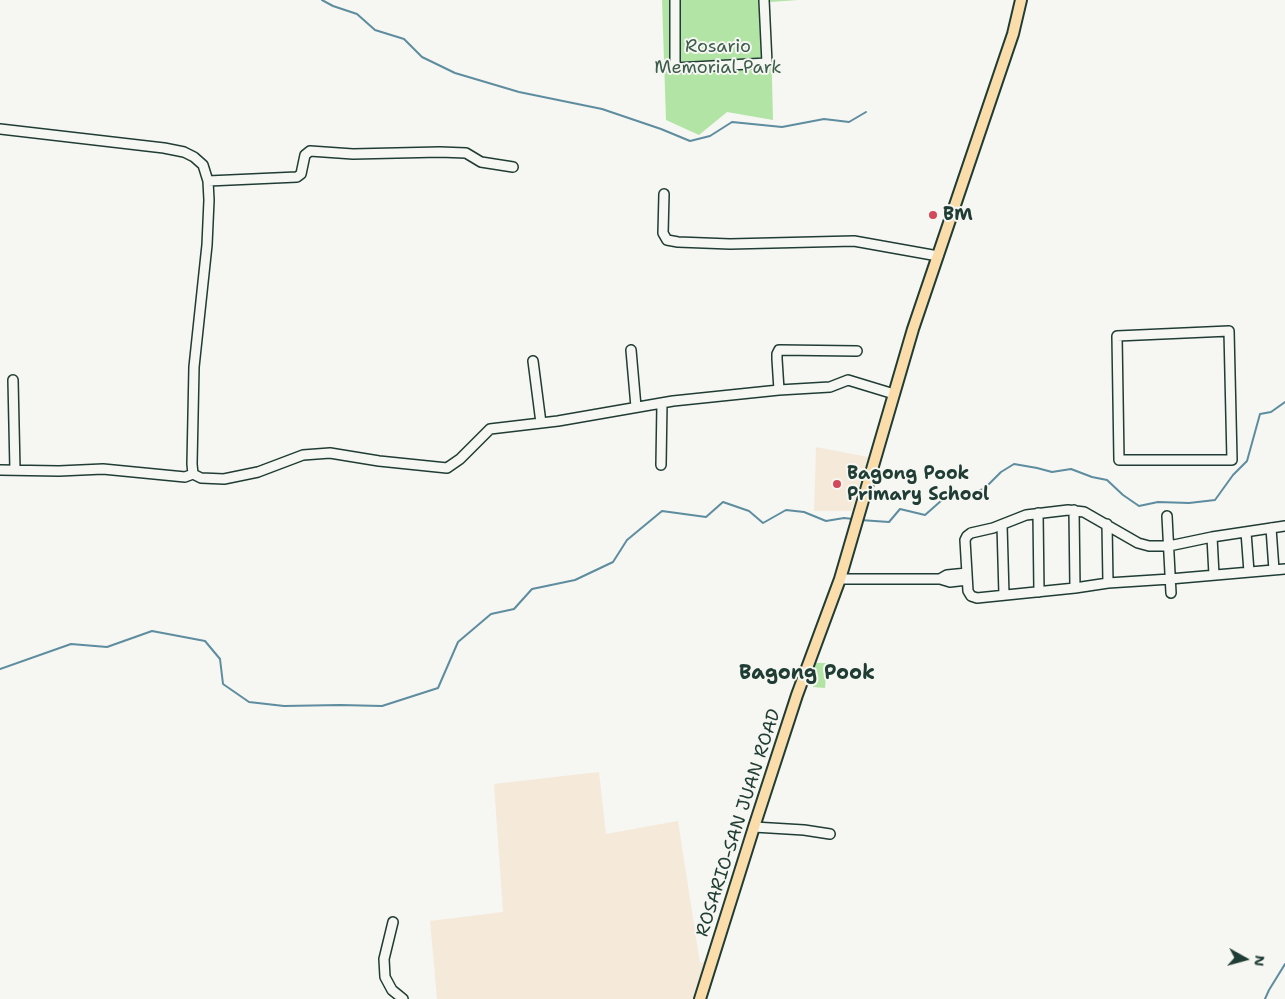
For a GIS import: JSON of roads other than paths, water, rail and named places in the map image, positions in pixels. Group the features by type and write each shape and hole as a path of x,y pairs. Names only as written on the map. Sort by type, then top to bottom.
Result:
{"main road":[{"name":"ROSARIO-SAN JUAN ROAD","path":"700,999 797,695 840,579 913,329 1013,34 1021,0"}],"street":[{"path":"675,0 675,68 767,63 764,0"},
{"path":"0,129 164,148 184,152 194,157 202,165 208,180 209,200 207,245 194,367 193,474"},
{"path":"208,180 297,177 300,174 305,155 310,151 353,154 466,153 481,162 513,167"},
{"path":"664,194 663,233 667,240 730,244 854,241 938,256"},
{"path":"1229,331 1232,460 1119,460 1117,336 1229,331"},
{"path":"631,350 636,407"},
{"path":"779,390 777,359 779,350 858,351"},
{"path":"533,360 541,423"},
{"path":"13,380 15,470"},
{"path":"193,474 200,478 224,479 258,472 303,455 330,453 379,461 447,468 460,459 490,429 541,423 662,402 779,390 830,387 848,380 894,394"},
{"path":"661,465 662,402"},
{"path":"0,470 59,471 104,469 185,477 193,474"},
{"path":"1074,510 1075,588"},
{"path":"1285,526 1168,546 1149,546 1138,542 1084,512 1074,510 1021,516 1002,525 971,533 967,536 966,540 968,591 971,596 976,598 1108,583 1285,569"},
{"path":"1038,513 1038,592"},
{"path":"1167,516 1171,593"},
{"path":"1107,524 1108,583"},
{"path":"1002,525 1004,595"},
{"path":"1271,528 1274,570"},
{"path":"1246,532 1249,572"},
{"path":"1212,537 1214,575"},
{"path":"840,579 940,579 950,582 967,577"},
{"path":"754,827 804,830 830,834"},
{"path":"393,922 384,959 385,977 392,990 403,999"}],"waterway":[{"path":"322,0 357,14 375,30 404,39 422,57 455,73 519,92 602,109 690,141 710,136 732,122 782,127 824,119 849,122 866,112"},
{"path":"860,520 889,522 900,509 925,515 942,500 984,489 1001,472 1014,464 1052,472 1071,469 1092,477 1107,480 1123,495 1139,506 1158,502 1189,503 1215,500 1233,475 1247,461 1260,414 1271,412 1285,402"},
{"path":"0,669 71,644 107,647 152,631 205,641 220,659 223,684 249,702 284,706 382,706 438,688 458,642 491,614 514,609 532,589 575,580 613,562 627,540 662,511 706,517 723,502 749,511 763,523 786,510 804,512 826,521 844,518 853,519"},
{"path":"1265,999 1285,964"}],"place":[{"name":"BM","path":"933,215"},
{"name":"Bagong Pook Primary School","path":"837,484"}],"district":[{"name":"Bagong Pook","path":"807,674"}],"park label":[{"name":"Rosario Memorial Park","path":"718,57"}]}
